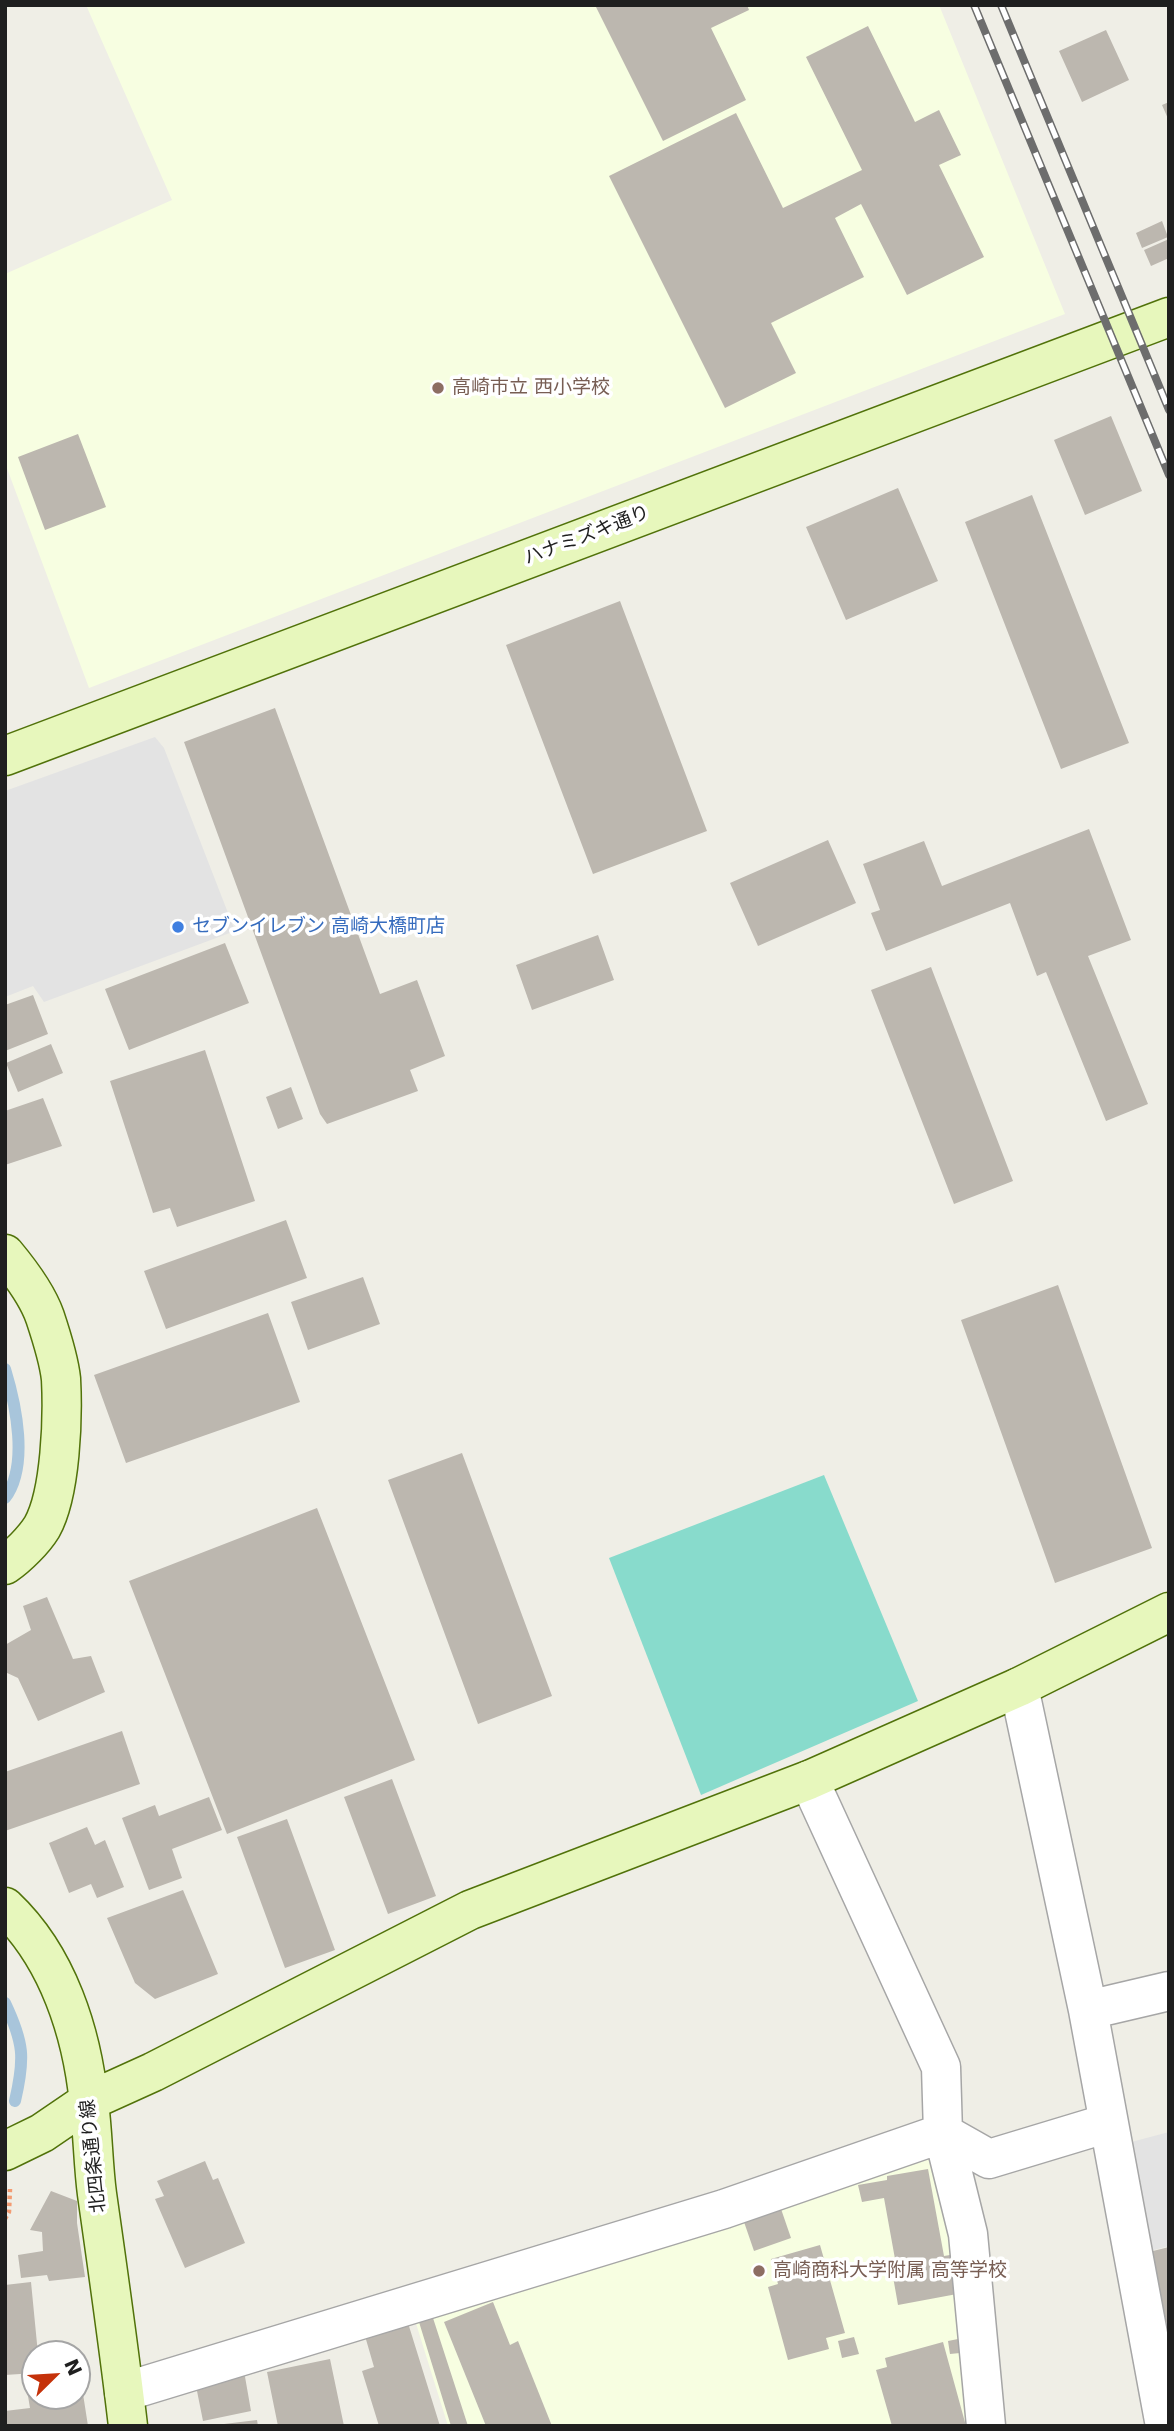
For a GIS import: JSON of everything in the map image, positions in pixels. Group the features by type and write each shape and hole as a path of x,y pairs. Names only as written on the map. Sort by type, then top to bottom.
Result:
{"street":[{"name":"ハナミズキ通り","path":"5,756 1169,317"},
{"path":"5,1254 23,1276 45,1315 61,1376 61,1437 56,1486 42,1527 5,1565"},
{"path":"15,2157 89,2101 153,2072 470,1910 809,1780 1019,1687 1169,1612"},
{"path":"1019,1687 1088,2011 1165,2426"},
{"path":"809,1780 941,2067 943,2133 968,2234 986,2426"},
{"name":"北四条通り線","path":"5,1907 40,1950 74,2023 89,2101 95,2181 126,2409"},
{"path":"1088,2011 1169,1991"},
{"path":"126,2409 943,2133 989,2159 1108,2123"}],"path":[{"path":"5,2219 9,2212 15,2157"}],"shaded area":[{"name":"高崎市立 西小学校","path":"86,5 939,5 1065,314 89,688 5,463 5,274 172,200"},
{"path":"155,737 164,748 235,931 44,1002 33,986 5,997 5,791"},
{"path":"824,1475 918,1701 701,1795 609,1558"},
{"path":"1169,2132 1169,2246 1146,2252 1120,2145"},
{"name":"高崎商科大学附属 高等学校","path":"933,2143 946,2184 972,2426 448,2426 414,2317"}],"building":[{"path":"595,5 747,5 749,10 711,28 746,100 663,141"},
{"path":"868,26 915,122 939,110 961,155 939,165 984,257 907,295 861,204 835,218 864,277 771,323 796,373 725,408 609,176 736,113 783,208 862,170 806,57"},
{"path":"1106,30 1129,80 1082,102 1059,51"},
{"path":"1169,102 1169,121 1162,105"},
{"path":"1162,221 1168,237 1142,248 1136,233"},
{"path":"1169,239 1169,258 1151,266 1144,250"},
{"path":"1111,416 1142,491 1085,515 1054,440"},
{"path":"78,434 106,507 45,530 18,457"},
{"path":"898,488 938,581 846,620 806,527"},
{"path":"1032,495 1129,743 1061,769 965,522"},
{"path":"620,601 707,831 593,874 506,645"},
{"path":"275,708 380,994 417,980 445,1056 410,1070 418,1091 327,1124 320,1114 184,742"},
{"path":"1089,829 1131,940 1088,956 1148,1104 1106,1121 1046,972 1037,976 1010,903 886,951 871,913 880,910 863,864 924,841 942,886"},
{"path":"828,840 856,903 758,946 730,883"},
{"path":"598,935 614,980 532,1010 516,965"},
{"path":"225,943 249,1003 129,1050 105,989"},
{"path":"931,967 1013,1181 954,1204 871,990"},
{"path":"33,995 48,1034 5,1051 5,1005"},
{"path":"51,1044 63,1073 18,1092 6,1063"},
{"path":"205,1050 255,1201 177,1227 170,1208 153,1213 110,1081"},
{"path":"291,1087 303,1119 278,1129 266,1097"},
{"path":"43,1098 62,1146 5,1165 5,1111"},
{"path":"286,1220 307,1278 166,1329 144,1271"},
{"path":"363,1277 380,1324 308,1350 291,1302"},
{"path":"1058,1285 1152,1548 1055,1583 961,1320"},
{"path":"268,1313 300,1402 126,1463 94,1375"},
{"path":"462,1453 552,1696 478,1724 388,1480"},
{"path":"317,1508 415,1760 227,1834 129,1581"},
{"path":"47,1597 73,1659 91,1656 105,1692 38,1721 18,1678 5,1672 5,1645 31,1630 23,1606"},
{"path":"122,1731 140,1784 5,1831 5,1772"},
{"path":"392,1779 436,1896 388,1914 344,1797"},
{"path":"209,1797 222,1830 172,1849 182,1878 149,1890 122,1818 155,1805 159,1816"},
{"path":"287,1819 335,1950 285,1968 237,1837"},
{"path":"87,1827 95,1845 105,1840 124,1887 97,1898 91,1884 69,1893 49,1843"},
{"path":"183,1890 218,1974 155,1999 135,1983 107,1918"},
{"path":"205,2161 213,2180 218,2178 245,2243 185,2268 155,2199 164,2196 157,2181"},
{"path":"928,2169 944,2256 950,2255 957,2294 898,2305 892,2271 897,2270 884,2198 862,2202 858,2185 887,2180 887,2176"},
{"path":"51,2191 77,2201 77,2223 85,2277 49,2281 47,2275 21,2278 18,2255 43,2251 42,2232 30,2230"},
{"path":"780,2206 791,2238 754,2251 743,2219"},
{"path":"820,2245 845,2333 826,2338 829,2349 788,2360 768,2287 778,2284 771,2259"},
{"path":"1169,2247 1169,2329 1168,2329 1149,2252"},
{"path":"31,2282 37,2340 21,2340 21,2374 5,2375 5,2285"},
{"path":"493,2302 510,2345 518,2341 552,2426 486,2426 444,2322"},
{"path":"433,2318 468,2426 451,2426 419,2322"},
{"path":"408,2323 440,2426 379,2426 362,2371 374,2367 365,2336"},
{"path":"854,2337 859,2354 842,2358 838,2341"},
{"path":"958,2339 960,2353 950,2354 948,2341"},
{"path":"943,2342 966,2426 892,2426 876,2370 887,2367 885,2358"},
{"path":"330,2359 344,2426 278,2426 267,2372"},
{"path":"244,2371 251,2411 203,2421 195,2381"},
{"path":"86,2410 88,2426 5,2426 5,2411"},
{"path":"257,2420 258,2426 224,2426 224,2424"}],"waterway":[{"path":"5,1369 18,1435 17,1469 5,1498"},
{"path":"5,2003 16,2029 21,2051 15,2101"}],"railway":[{"path":"974,5 1169,475"},
{"path":"1001,5 1169,410"}],"place":[{"name":"高崎市立 西小学校","path":"438,388"},
{"name":"セブンイレブン 高崎大橋町店","path":"178,927"},
{"name":"高崎商科大学附属 高等学校","path":"759,2271"}]}
